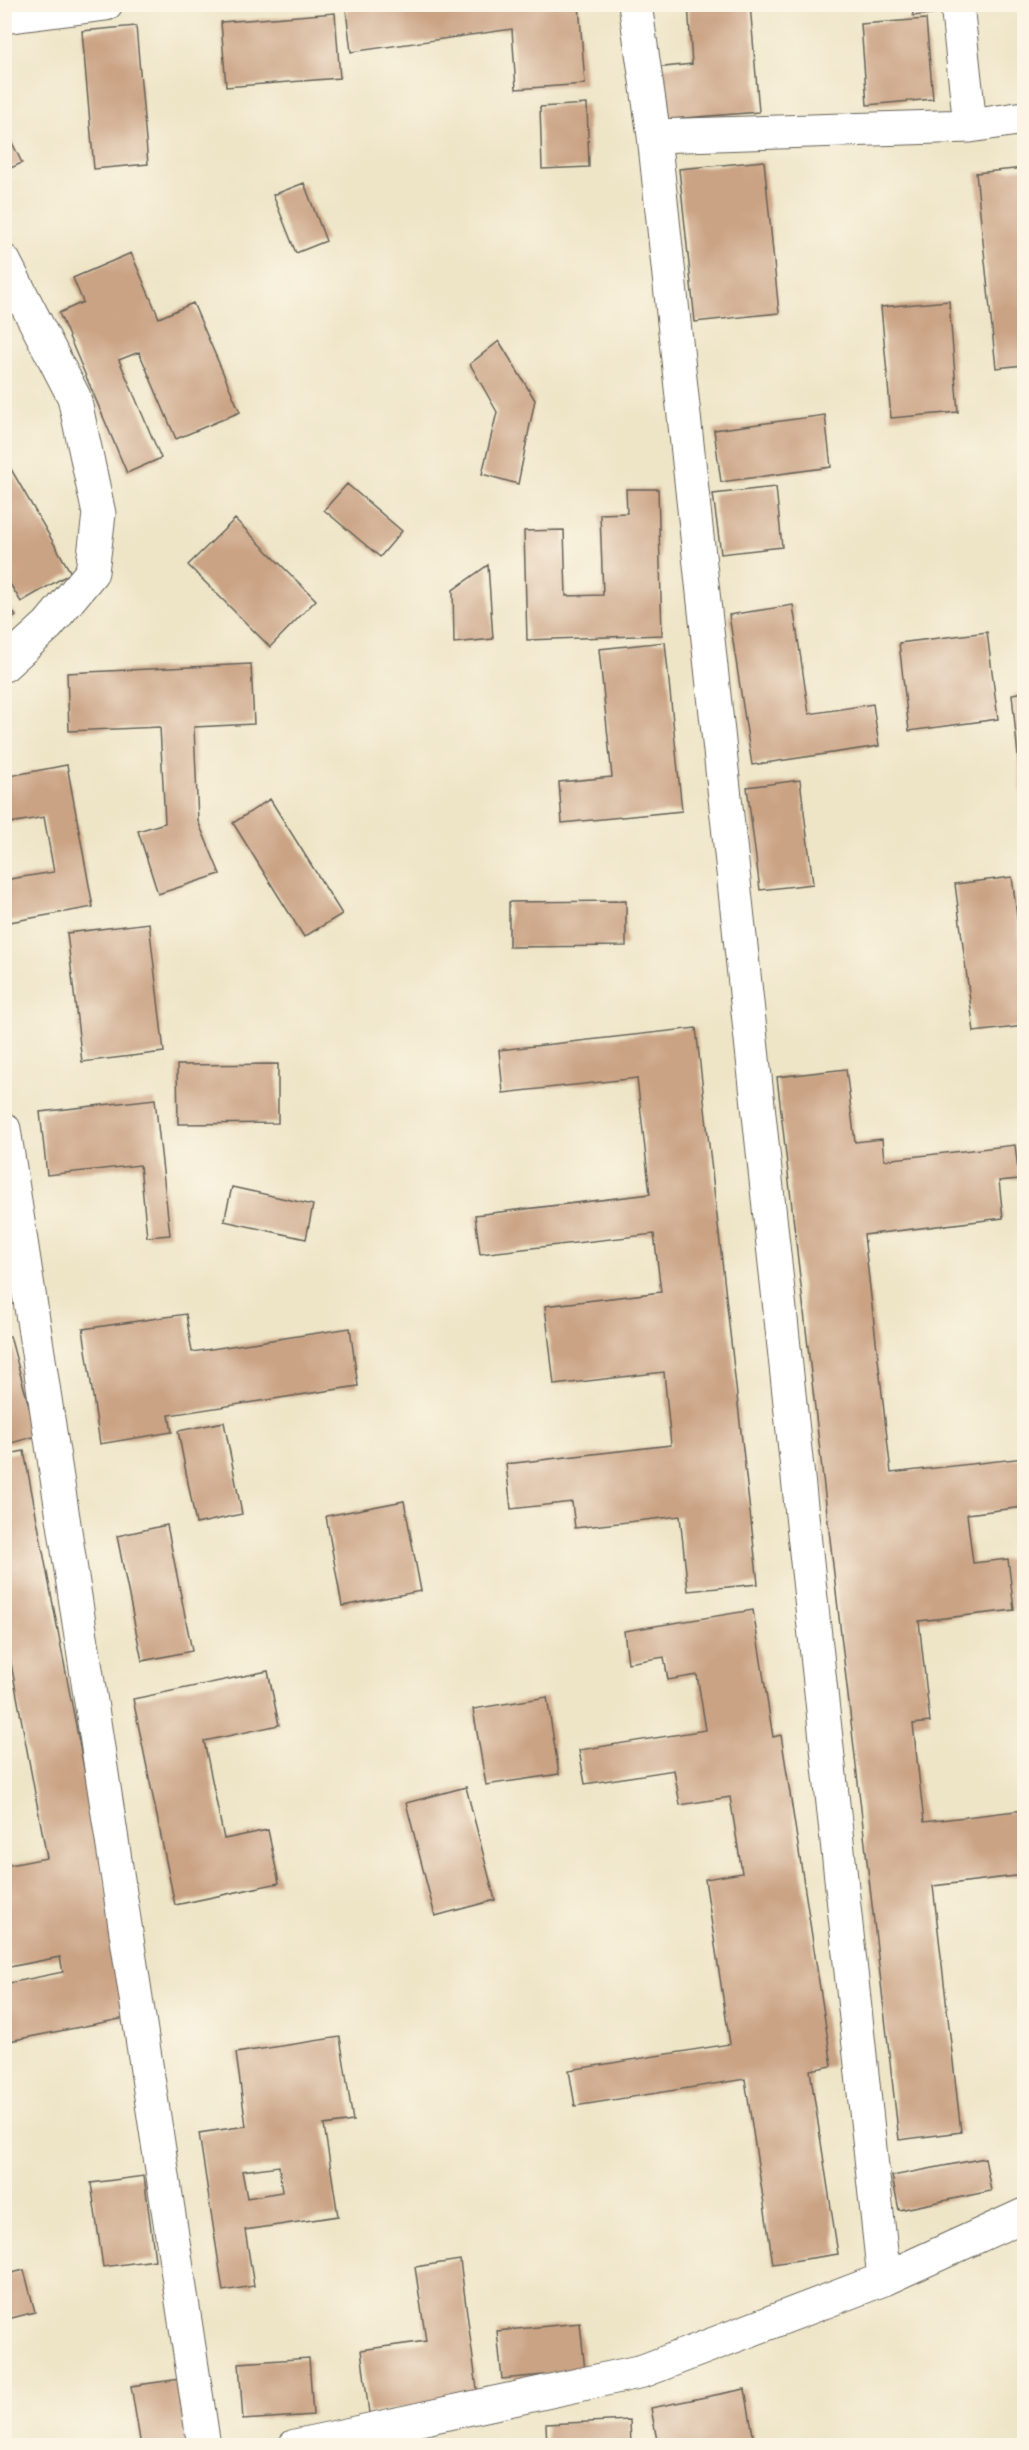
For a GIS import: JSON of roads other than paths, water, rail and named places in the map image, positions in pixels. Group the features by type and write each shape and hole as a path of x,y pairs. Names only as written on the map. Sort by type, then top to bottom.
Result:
{"street":[{"path":"4,16 106,4"},
{"path":"635,4 654,136 884,2279"},
{"path":"957,4 970,126"},
{"path":"654,136 970,126 1024,118"},
{"path":"4,261 74,397 99,514 92,573 48,625 4,665"},
{"path":"4,1129 204,2445"},
{"path":"295,2445 643,2371 884,2279 1024,2215"}]}
